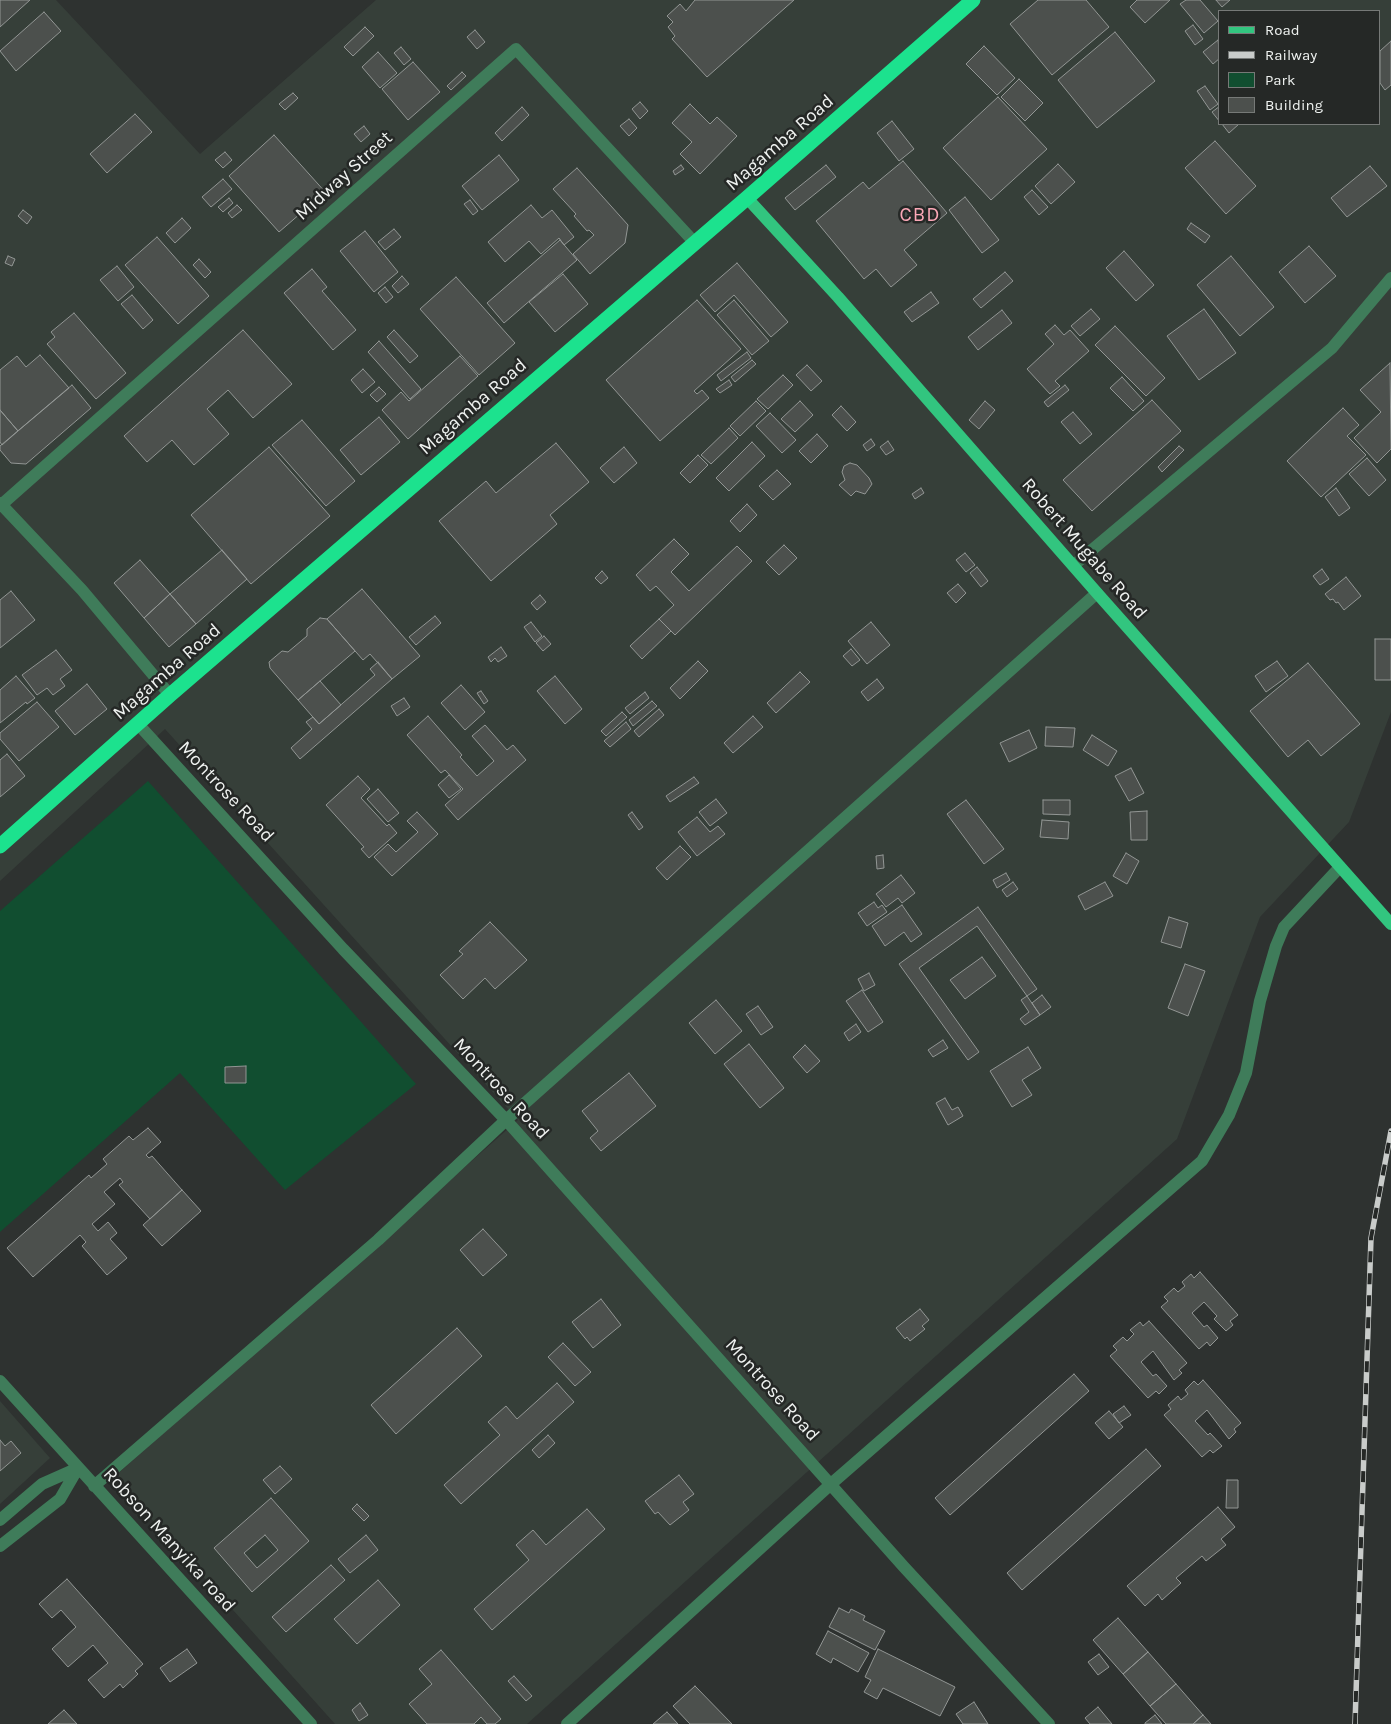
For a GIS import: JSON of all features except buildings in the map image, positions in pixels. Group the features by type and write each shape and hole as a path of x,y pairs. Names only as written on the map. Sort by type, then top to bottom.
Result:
{"highway":[{"name":"Magamba Road","path":"0,846 170,695 747,198 973,0"}],"main road":[{"name":"Robert Mugabe Road","path":"747,198 845,304 1097,593 1391,924"}],"street":[{"name":"Midway Street","path":"0,504 516,49 695,243"},
{"path":"1074,565 1332,348 1391,278"},
{"path":"0,504 82,590 170,695"},
{"path":"94,1486 378,1240 506,1120 1097,593"},
{"name":"Montrose Road","path":"138,724 343,949 506,1120 831,1484 1049,1724"},
{"path":"567,1724 831,1484 1202,1162 1229,1115 1246,1073 1260,1001 1276,946 1284,927 1340,867"},
{"name":"Robson Manyika road","path":"0,1381 310,1724"},
{"path":"0,1520 42,1484 78,1468"},
{"path":"0,1546 60,1499 78,1468"}],"shaded area":[{"path":"0,0 56,0 200,154 376,0 1391,0 1391,712 1349,822 1260,917 1177,1139 527,1724 335,1724 114,1477 518,1120 165,729 0,881"},
{"path":"0,1401 50,1458 0,1504"}],"green space":[{"path":"148,781 416,1084 285,1190 180,1073 0,1232 0,911"}],"railway":[{"path":"1355,1724 1371,1238 1391,1131"}],"district":[{"name":"CBD","path":"920,215"}]}
